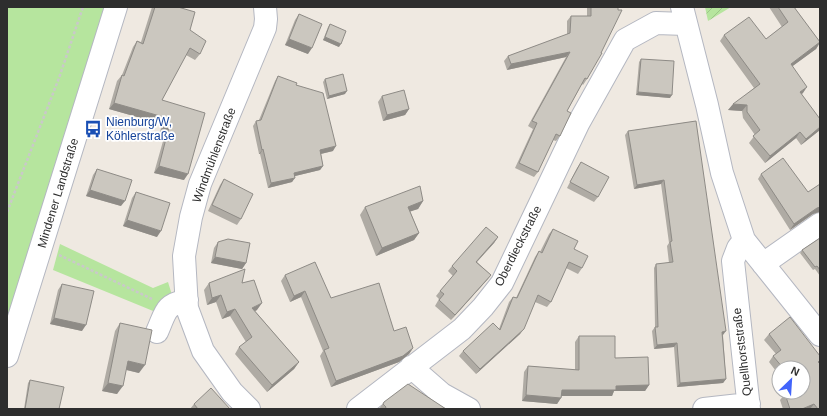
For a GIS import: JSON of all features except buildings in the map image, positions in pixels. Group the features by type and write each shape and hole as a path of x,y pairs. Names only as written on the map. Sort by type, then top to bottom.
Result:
{"street":[{"name":"Mindener Landstraße","path":"7,356 116,7"},
{"name":"Windmühlenstraße","path":"249,409 232,392 203,350 187,308 178,303 190,217 200,184 265,28 265,7"},
{"path":"684,16 707,105 722,173 744,240 820,335"},
{"name":"Oberdieckstraße","path":"358,409 462,329 483,307 502,283 578,124 625,40 656,23 684,16"},
{"path":"763,264 820,224"},
{"name":"Quellhorststraße","path":"744,240 738,248 733,261 735,294 749,406"},
{"path":"157,332 178,303"},
{"path":"411,367 442,394 469,409"},
{"path":"704,409 749,406"}],"path":[{"path":"7,212 54,93 83,7"},
{"path":"41,248 178,303"}],"green space":[{"path":"7,7 109,7 7,322"},
{"path":"705,7 731,7 708,21"},
{"path":"60,244 153,288 168,282 172,295 158,313 53,270"}],"place":[{"name":"Nienburg/W, Köhlerstraße","path":"93,129"}]}
